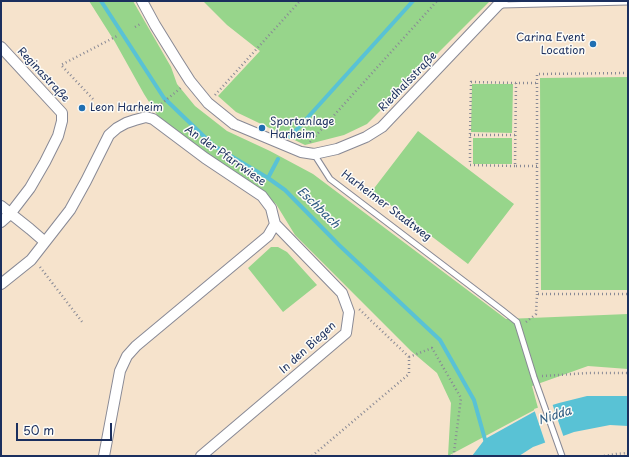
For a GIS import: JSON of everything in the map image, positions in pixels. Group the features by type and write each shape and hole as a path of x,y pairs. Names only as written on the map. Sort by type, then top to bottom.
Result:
{"street":[{"path":"142,1 155,25 190,81 208,103 234,124 301,152 314,154"},
{"name":"Riedhalsstraße","path":"314,154 337,149 366,137 382,127 500,3"},
{"name":"Reginastraße","path":"1,47 62,113 62,121 58,136 45,162 30,188 10,214 1,222"},
{"name":"An der Pfarrwiese","path":"1,284 32,260 70,210 109,136 126,122 146,117 153,119 205,158 262,196 271,208 275,224"},
{"path":"1,206 45,242"},
{"path":"104,456 120,371 127,356 136,346 268,236 275,224"},
{"name":"In den Biegen","path":"202,456 346,333 349,312 342,293 275,224"}],"lane":[{"path":"500,3 628,2"},
{"name":"Harheimer Stadtweg","path":"314,154 330,179 516,322 562,456"}],"path":[{"path":"208,103 300,1"},
{"path":"301,152 436,1"},
{"path":"93,99 61,65 119,34"},
{"path":"519,328 536,314 537,74 628,73"},
{"path":"537,83 471,82 470,135 470,166 537,166"},
{"path":"515,166 516,83"},
{"path":"162,104 173,94"},
{"path":"470,135 516,136"},
{"path":"32,260 38,264 82,323"},
{"path":"537,294 628,294"},
{"path":"312,456 409,374 409,357 357,306"},
{"path":"409,357 432,348 461,398 453,456"},
{"path":"535,379 588,373 628,373"},
{"path":"604,456 628,453"}],"green space":[{"path":"89,1 133,1 171,67 177,84 195,106 227,131 270,151 313,174 506,319 628,314 628,369 588,366 532,386 538,408 448,456 451,403 437,373 411,351 295,235 276,204 161,121 115,42"},
{"path":"203,1 490,1 367,124 344,135 305,145 236,112 218,96 260,51 227,25"},
{"path":"628,77 628,290 541,290 540,78"},
{"path":"472,84 513,84 512,133 471,132"},
{"path":"418,131 514,204 468,264 372,191"},
{"path":"473,138 512,138 512,164 473,164"},
{"path":"271,247 278,247 287,252 317,285 283,312 248,268"}],"water":[{"name":"Nidda","path":"587,396 628,396 628,426 610,425 574,432 533,447 519,456 472,456 485,439 539,409"}],"pier":[{"path":"552,403 564,438 546,445 534,409"}],"waterway":[{"name":"Eschbach","path":"101,1 164,98 214,146 268,178 285,190 339,245 440,340 474,400 486,443"},
{"path":"290,137 413,1"},
{"path":"268,178 278,159"}],"place":[{"name":"Carina Event Location","path":"593,44"},
{"name":"Leon Harheim","path":"82,108"},
{"name":"Sportanlage Harheim","path":"262,128"}]}
